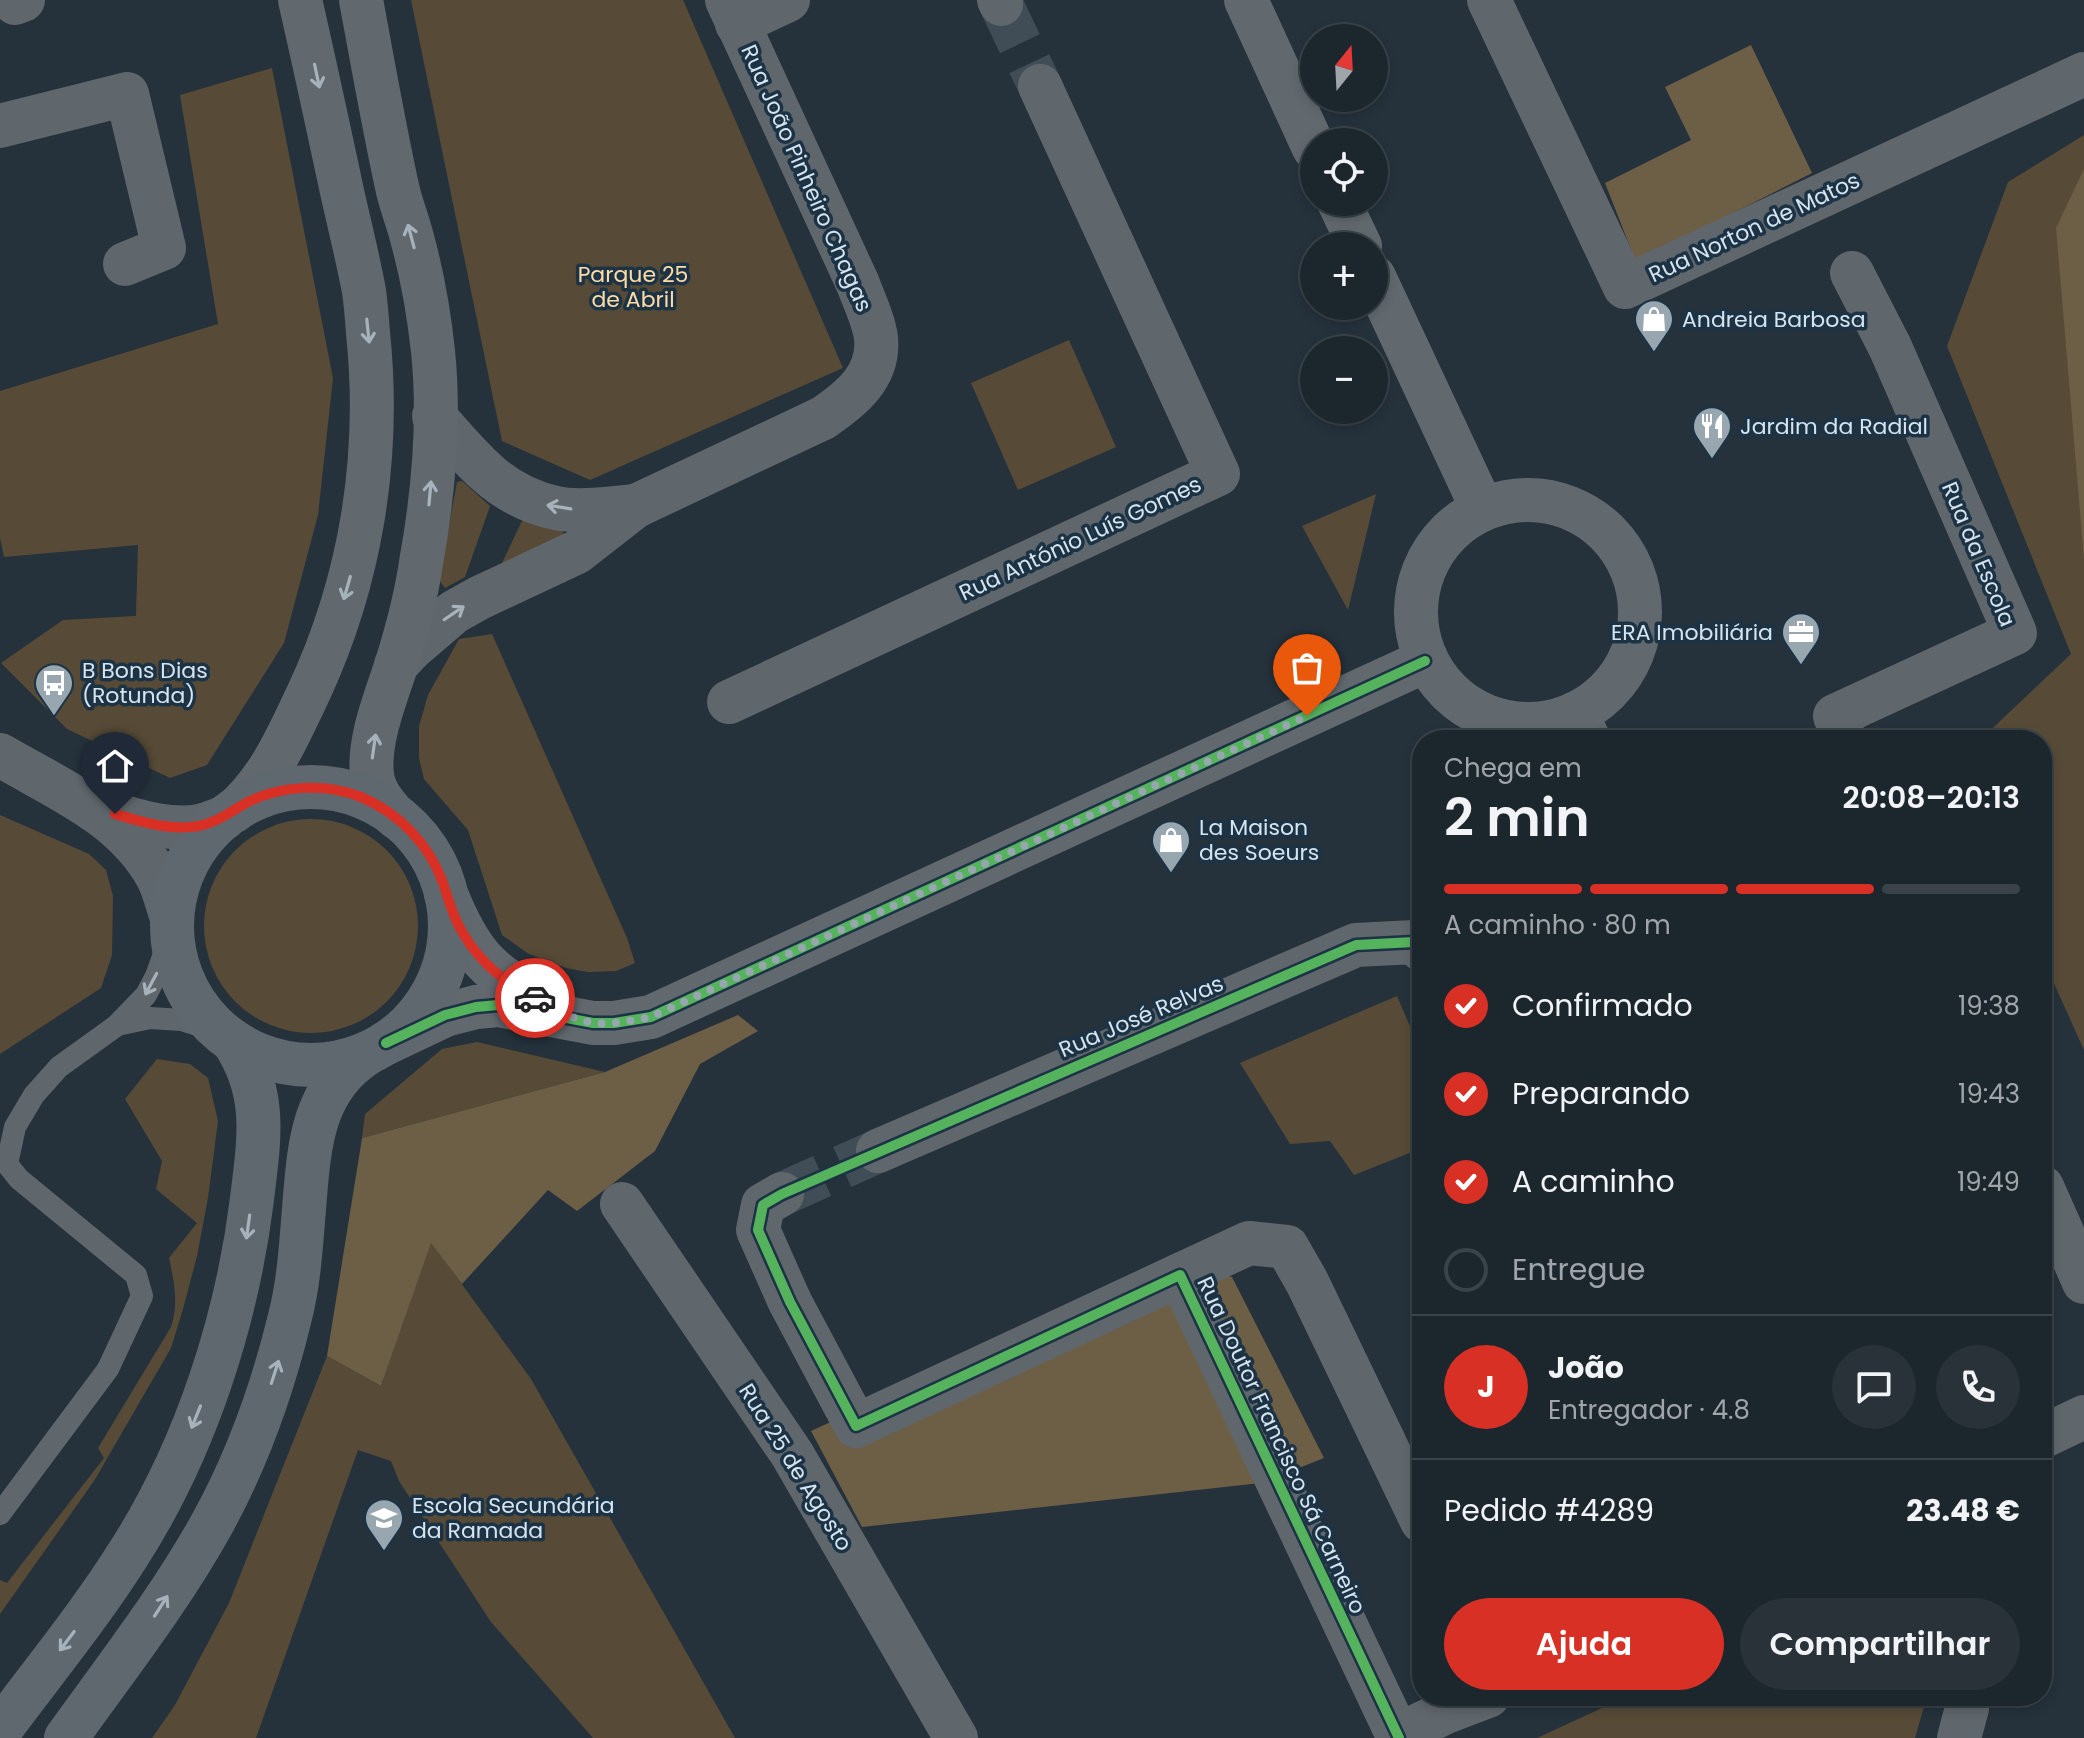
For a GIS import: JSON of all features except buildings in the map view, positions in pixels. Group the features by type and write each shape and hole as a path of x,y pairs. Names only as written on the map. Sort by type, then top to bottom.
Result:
{"main road":[{"path":"0,1730 90,1611 154,1512 202,1402 238,1281 248,1233 258,1150 258,1109 254,1083 244,1057 201,1011 179,970 172,925 178,886 186,864 202,840 229,814 274,792 328,788 358,796 383,808 415,835 438,872 446,894 449,918 448,947 438,981 412,1021 357,1060 340,1076 323,1103 308,1157 300,1264 291,1315 261,1416 214,1521 141,1636 66,1738"},
{"path":"228,1037 265,1057 301,1065 327,1064 357,1057 380,1046"}],"street":[{"path":"94,808 171,828 199,826 229,814 246,800 279,755 316,676 335,629 359,543 372,447 373,393 364,292 300,0"},
{"path":"361,0 398,193 413,240 427,309 436,397 435,446 421,564 376,732 372,761 376,790 396,817"},
{"path":"732,12 788,0"},
{"path":"1246,0 1305,128"},
{"name":"Rua Norton de Matos","path":"1489,0 1625,287 2084,74"},
{"name":"Rua João Pinheiro Chagas","path":"396,665 454,612 577,552 636,506 823,418 848,402 866,382 874,361 876,339 858,284 732,12"},
{"name":"Rua António Luís Gomes","path":"729,702 1218,474 1040,86"},
{"path":"0,126 127,94 164,248 125,264"},
{"name":"Rua da Escola","path":"1841,730 1835,716 2015,633 1890,347 1852,273"},
{"path":"1388,307 1482,508"},
{"name":"Rua João Pinheiro Chagas","path":"434,416 494,481 515,494 557,509 636,506"},
{"path":"1539,499 1569,506 1602,526 1624,553 1639,590 1641,616 1633,655 1582,727 1530,725 1491,719 1455,699 1425,661 1416,634 1415,595 1438,541 1482,508 1539,499"},
{"path":"380,1046 445,1015 476,1007 498,1005 593,1023 651,1017 1425,661"},
{"path":"0,755 94,808 117,826 141,852 158,879 172,925"},
{"path":"446,894 459,927 475,952 496,974 521,991 573,1017"},
{"name":"Rua José Relvas","path":"878,1151 1356,945 1412,942"},
{"name":"Rua Doutor Francisco Sá Carneiro","path":"782,1194 763,1205 758,1230 790,1302 856,1426 1180,1275 1398,1737"},
{"name":"Rua 25 de Agosto","path":"622,1204 792,1454 956,1738"},
{"path":"2052,1210 2084,1282"},
{"path":"1180,1275 1249,1243 1287,1247 1307,1282 1412,1500"},
{"path":"2052,1432 2084,1417"},
{"path":"1398,1737 1462,1706"},
{"path":"1959,1738 1967,1706"}],"lane":[{"path":"0,1514 108,1369 142,1296 136,1275 19,1179 7,1164 15,1127 34,1095 59,1067 116,1026 146,995 156,976 172,925"},
{"path":"116,1026 150,1018 182,1020 228,1037"}],"green space":[{"name":"Parque 25 de Abril","path":"411,0 683,0 843,368 590,480 502,441"},
{"path":"272,68 333,378 318,515 284,643 207,765 170,778 67,729 1,663 63,620 136,616 138,545 4,557 0,538 0,391 218,324 180,95"},
{"path":"2084,135 2084,1050 2052,979 2052,730 1991,730 2071,654 1947,346 2008,182"},
{"path":"1069,340 1116,447 1018,490 971,383"},
{"path":"462,481 490,506 465,577 445,588 439,580 457,482"},
{"path":"1376,494 1348,610 1302,526"},
{"path":"523,519 562,530 565,536 500,567"},
{"path":"492,634 627,938 635,963 616,971 588,972 566,968 529,954 502,935 468,830 424,779 419,758 419,726 428,695 459,639"},
{"path":"0,815 89,854 106,870 113,896 112,955 101,988 0,1054"},
{"path":"311,819 352,827 387,850 410,885 418,926 410,967 387,1002 352,1025 311,1033 270,1025 235,1002 212,967 204,926 212,885 235,850 270,827"},
{"path":"1397,996 1412,1031 1412,1152 1354,1175 1330,1141 1290,1144 1240,1063"},
{"path":"477,1042 605,1072 362,1138 365,1114 442,1049"},
{"path":"157,1059 190,1064 208,1078 218,1121 208,1198 183,1309 171,1348 94,1481 0,1614 0,1580 7,1583 104,1458 98,1448 171,1327 175,1301 169,1258 197,1223 156,1189 162,1161 125,1099"},
{"path":"431,1242 531,1379 735,1738 593,1738 491,1622 399,1481 391,1461 358,1450 256,1738 152,1738 175,1705 229,1603 327,1356 381,1386"},
{"path":"1606,1706 1924,1706 1915,1738 1537,1738"}],"shaded area":[{"path":"1751,45 1812,173 1636,262 1605,183 1691,140 1665,87"},
{"path":"2084,169 2084,559 2056,228"},
{"path":"738,1015 758,1031 700,1064 655,1151 577,1211 548,1190 462,1284 431,1243 381,1386 327,1356 362,1138 605,1072"},
{"path":"1180,1262 1232,1277 1324,1458 1261,1483 862,1527 811,1431"}],"tunnel":[{"path":"1001,4 1040,86"},
{"path":"782,1194 878,1151"}],"cycle path":[{"path":"386,1043 445,1015 476,1007 498,1005 593,1023 651,1017 1425,661"},
{"path":"1399,1738 1180,1275 856,1426 790,1302 758,1230 763,1205 782,1194 1356,945 1412,942"}],"way so far":[{"path":"535,998 573,1017 593,1023 651,1017 1307,716"}],"place":[{"name":"Andreia Barbosa","path":"1654,353"},
{"name":"Jardim da Radial","path":"1712,460"},
{"name":"ERA Imobiliária","path":"1801,666"},
{"name":"B Bons Dias (Rotunda)","path":"54,717"},
{"name":"La Maison des Soeurs","path":"1171,874"},
{"name":"Escola Secundária da Ramada","path":"384,1552"}],"route":[{"path":"115,814 171,828 199,826 224,818 247,803 274,792 309,788 347,792 372,802 407,826 428,852 459,927 475,952 496,974 535,998"}]}
